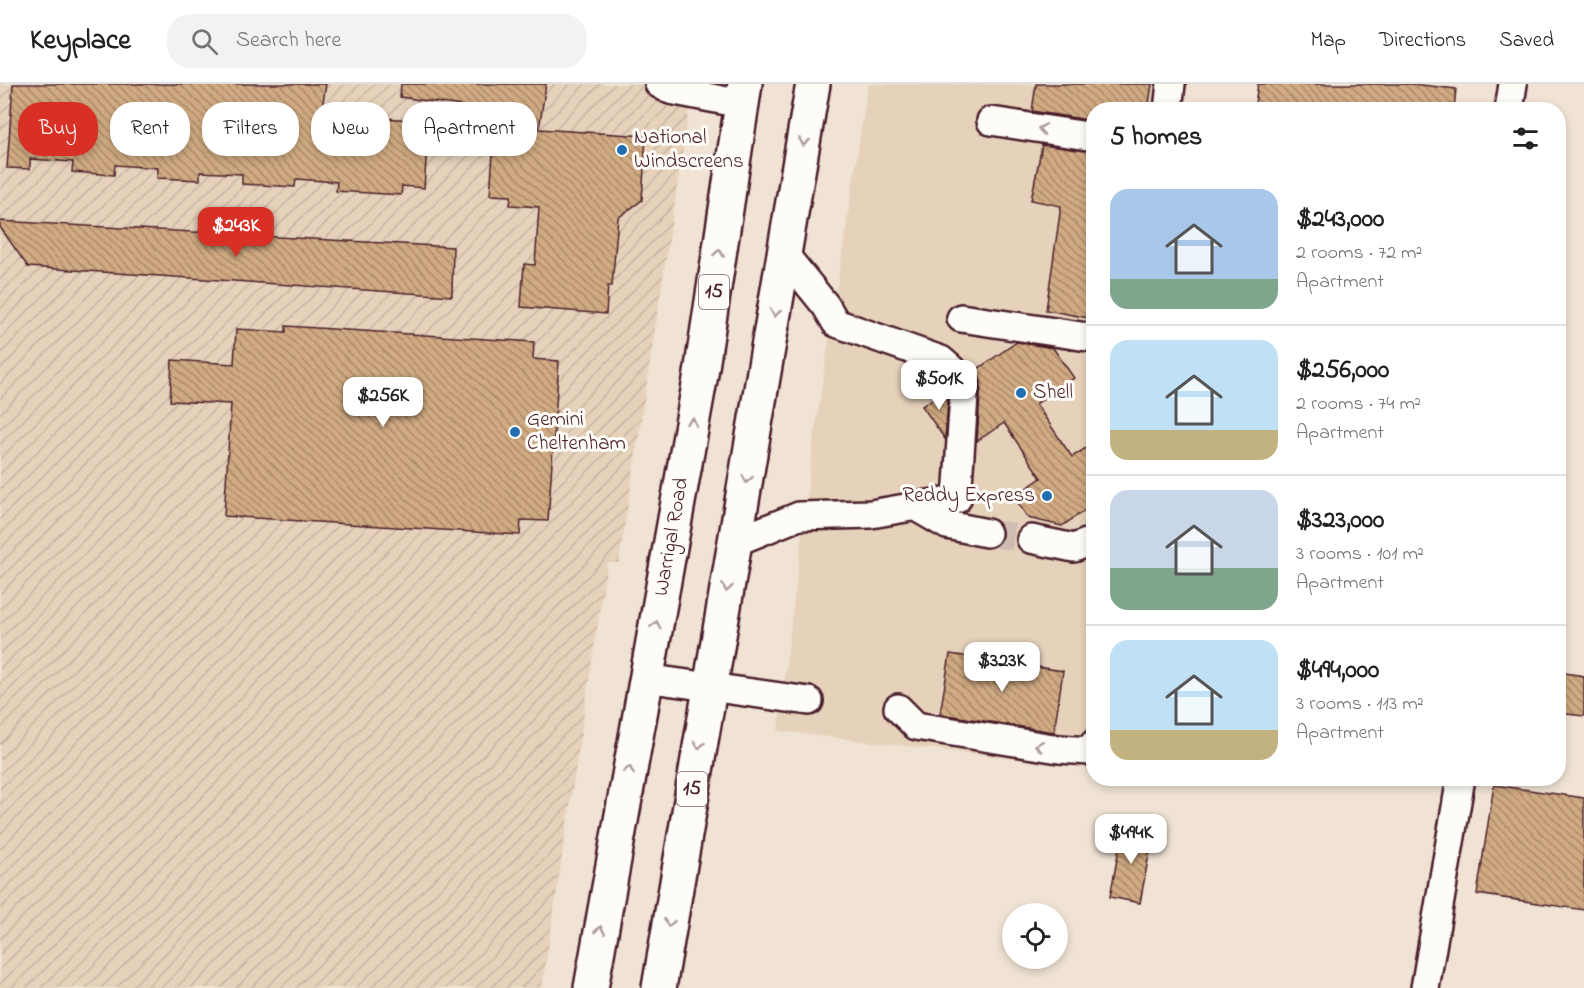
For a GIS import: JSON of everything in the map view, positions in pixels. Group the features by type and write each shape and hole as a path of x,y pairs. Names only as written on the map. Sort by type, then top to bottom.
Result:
{"highway":[{"name":"15","path":"659,988 813,84"},
{"name":"Warrigal Road","path":"591,988 701,374 744,94"}],"lane":[{"path":"659,84 670,90 744,94"},
{"path":"1169,102 1171,84"},
{"path":"1510,102 1513,84"},
{"path":"992,121 1086,136"},
{"path":"735,543 799,516 871,514 957,499 965,381 941,360 836,323 826,306 785,255"},
{"path":"961,318 1086,337"},
{"path":"916,507 947,525 987,533"},
{"path":"1031,539 1074,548 1086,543"},
{"path":"645,678 809,701"},
{"path":"898,708 916,726 1059,749 1086,749"},
{"path":"1425,988 1460,786"}],"shaded area":[{"path":"0,84 693,84 619,563 607,563 542,988 0,988"},
{"path":"868,84 1188,84 1186,102 1086,102 1086,767 778,731 813,444"}],"building":[{"path":"13,84 326,84 323,102 311,102 311,156 390,156 390,118 402,119 402,156 426,156 424,188 402,186 401,195 336,191 337,182 296,179 295,187 242,184 242,174 200,172 200,180 157,178 158,168 115,165 114,175 72,172 73,162 30,159 30,169 7,168"},
{"path":"401,84 546,84 539,129 646,136 642,200 618,218 612,286 608,286 606,314 521,307 524,264 535,265 539,207 510,205 511,196 490,195 493,156 537,156 537,102 434,102 400,97"},
{"path":"1036,84 1152,84 1149,102 1086,102 1086,120 1032,111"},
{"path":"1258,84 1413,84 1456,89 1455,102 1255,102"},
{"path":"1042,145 1086,151 1086,318 1046,310 1061,206 1031,200"},
{"path":"0,221 453,247 452,296 28,267 0,227"},
{"path":"286,326 534,342 533,359 559,361 548,521 521,520 520,535 224,516 231,404 170,401 172,360 234,364 236,329 286,332"},
{"path":"1017,342 1053,348 1074,378 1036,404 1072,457 1086,448 1086,510 1062,526 1028,518 1014,497 1041,478 1004,423 977,441 981,382 976,370"},
{"path":"949,388 945,439 922,406"},
{"path":"950,654 1063,671 1054,732 940,714"},
{"path":"1566,673 1584,676 1584,716 1566,714"},
{"path":"1494,786 1584,798 1584,910 1477,894"},
{"path":"1123,827 1153,833 1140,903 1110,897"}],"tunnel":[{"path":"987,533 1031,539"}],"place":[{"name":"National Windscreens","path":"622,150"},
{"name":"Shell","path":"1021,393"},
{"name":"Gemini Cheltenham","path":"515,432"},
{"name":"Reddy Express","path":"1047,496"}]}
